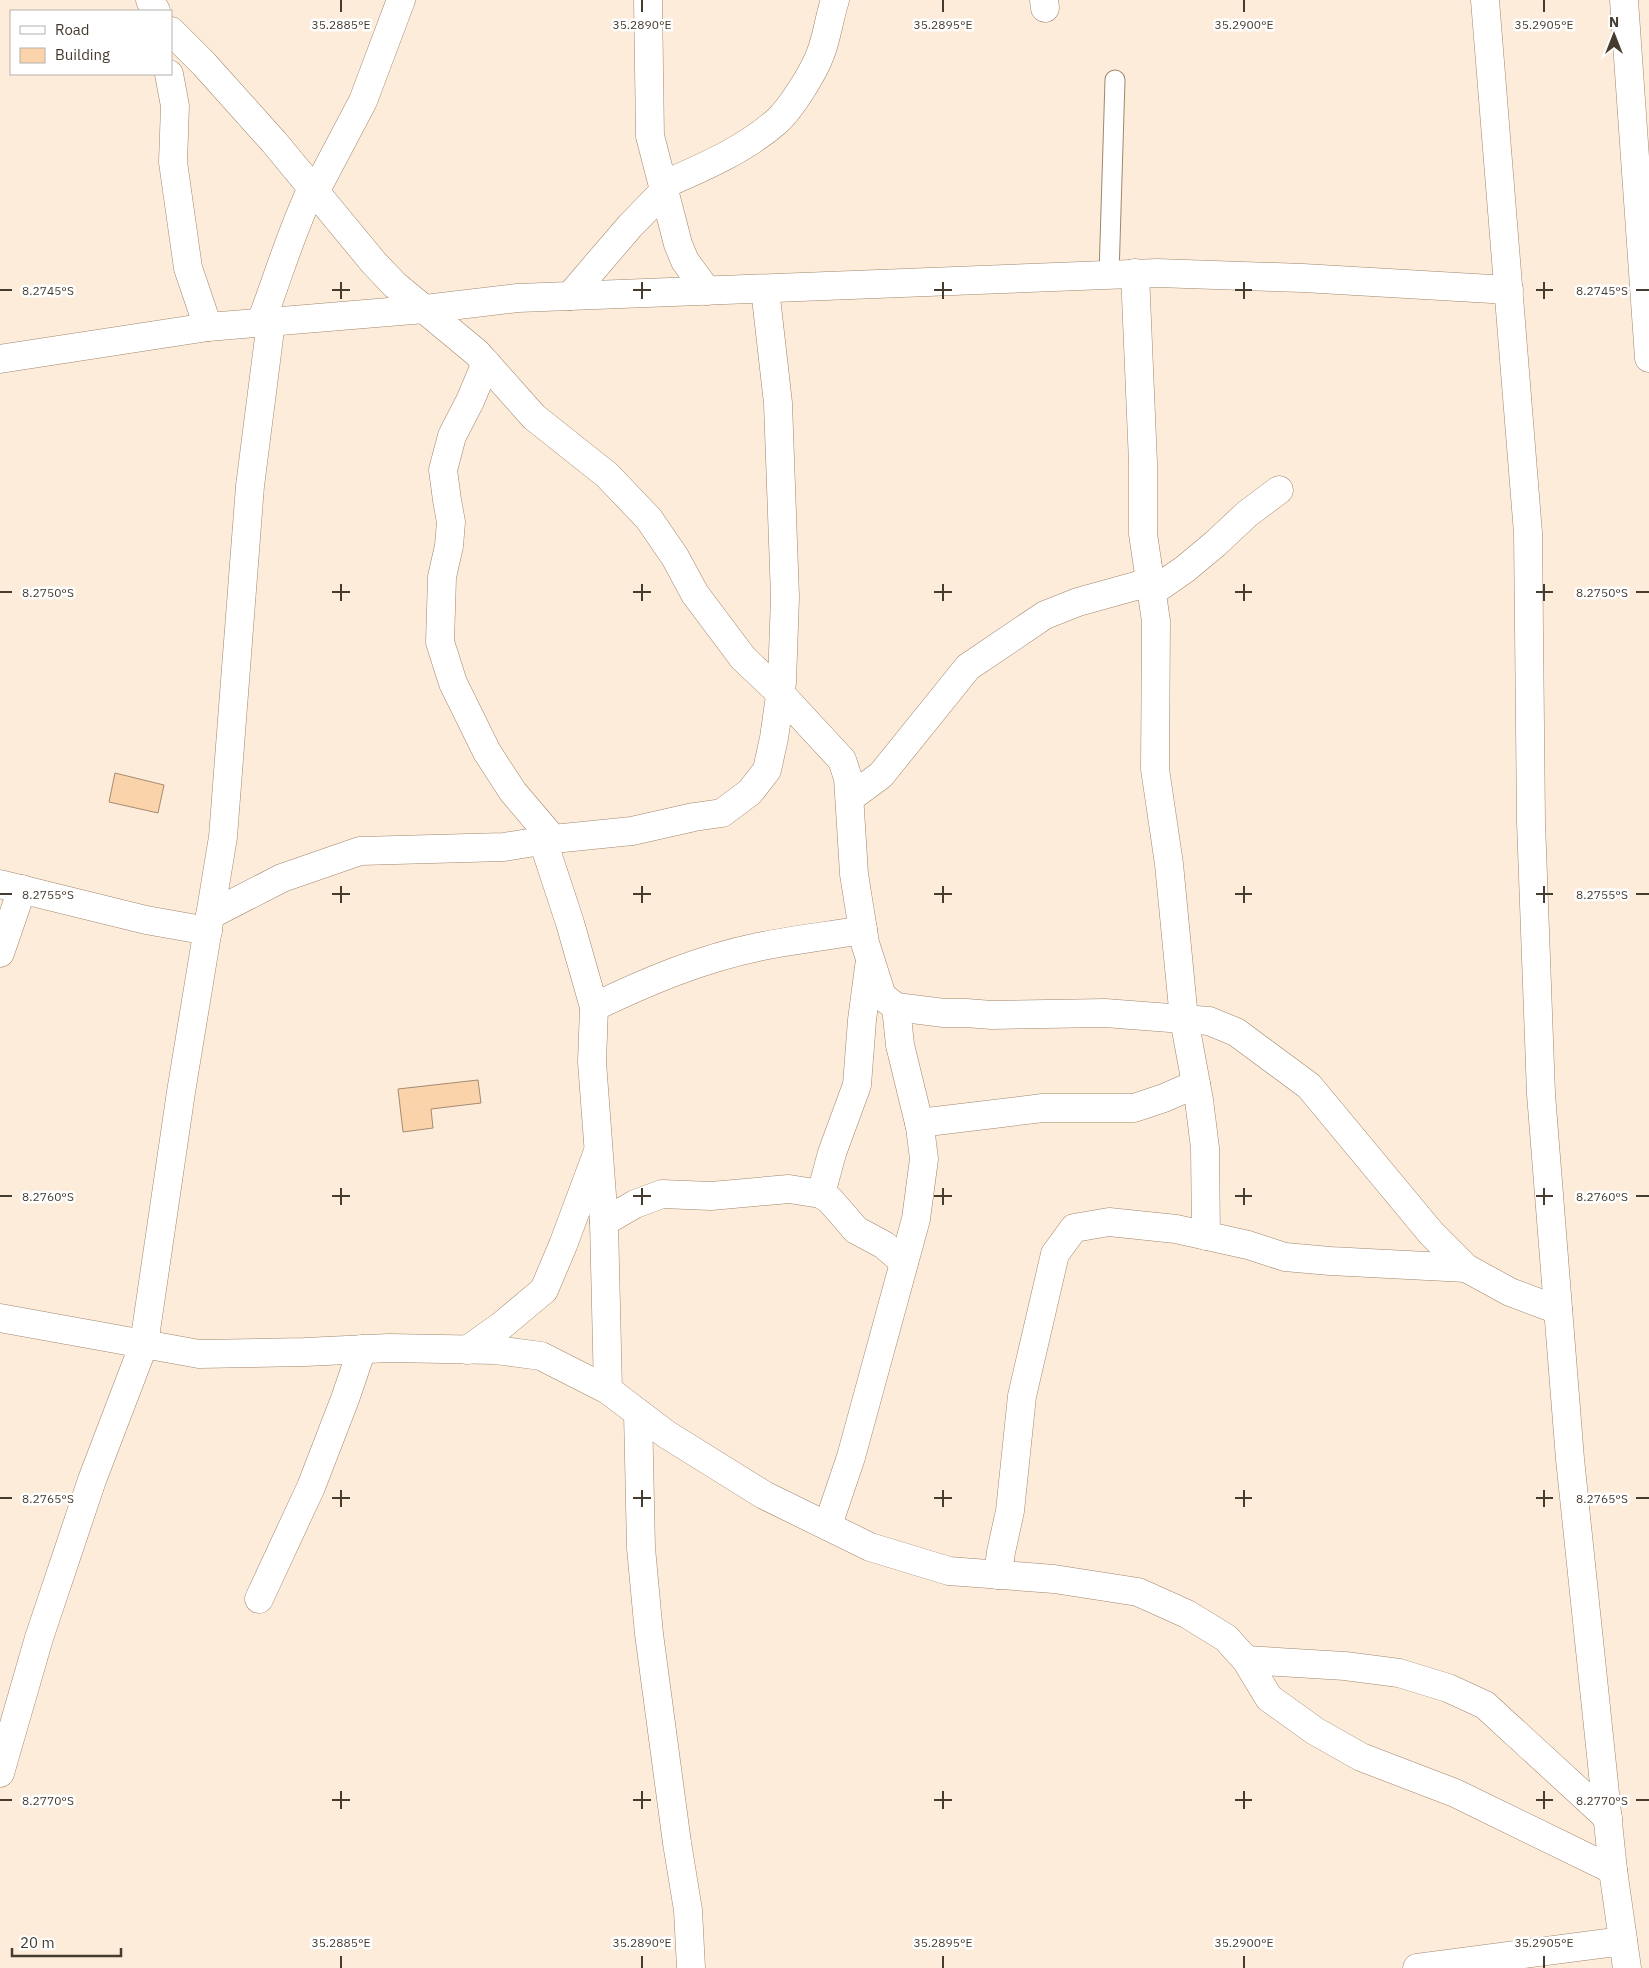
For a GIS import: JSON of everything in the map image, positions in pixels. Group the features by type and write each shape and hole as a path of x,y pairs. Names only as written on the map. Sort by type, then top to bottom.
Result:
{"street":[{"path":"0,1773 39,1638 92,1480 144,1344 181,1092 223,837 250,486 266,322 296,222 363,101 401,0"},
{"path":"648,0 650,136 678,244 685,261 707,291"},
{"path":"570,296 664,188 740,147 777,121 800,91 820,55 835,0"},
{"path":"1485,0 1528,532 1531,822 1542,1094 1570,1459 1613,1870 1627,1968"},
{"path":"1624,0 1649,358"},
{"path":"172,32 227,89 395,286 426,309 477,353 534,416 607,474 649,519 675,557 695,594 743,658 780,692 842,760 848,778 854,874 863,930 870,960 882,996 896,1007 944,1013 992,1015 1105,1013 1209,1021 1236,1032 1274,1058 1309,1086 1431,1232 1466,1268 1510,1292 1558,1310"},
{"path":"169,75 175,106 173,162 188,268 208,327"},
{"path":"0,359 208,327 426,309 518,298 1122,274 1303,278 1509,290"},
{"path":"1122,274 1143,463 1143,534 1156,621 1155,769 1169,864 1184,1019 1196,1084 1204,1148 1206,1236"},
{"path":"0,954 11,887 146,920 209,923 282,878 360,851 504,847 632,831 694,817 722,813 750,792 767,770 774,738 782,682 785,596 778,403 765,289"},
{"path":"486,363 470,402 452,436 444,470 446,500 451,522 449,546 442,577 440,642 453,684 487,752 548,840 594,1007 592,1062 604,1222 608,1390"},
{"path":"850,798 881,775 968,667 1045,615 1078,602 1151,587 1185,569 1247,514 1279,490"},
{"path":"594,1007 648,981 717,957 758,947 863,930"},
{"path":"821,1194 832,1153 857,1085 862,1020 870,960"},
{"path":"828,1525 851,1457 916,1219 924,1159 919,1123 900,1045 896,1007"},
{"path":"919,1123 1043,1108 1134,1108 1164,1098 1196,1084"},
{"path":"467,1350 508,1320 544,1290 563,1245 599,1147"},
{"path":"604,1222 635,1204 662,1194 711,1196 789,1189 821,1194 830,1200 856,1230 884,1245 904,1262"},
{"path":"998,1575 1010,1511 1022,1396 1055,1254 1074,1228 1110,1222 1176,1229 1248,1245 1285,1257 1330,1262 1466,1268"},
{"path":"0,1318 199,1354 389,1348 496,1350 541,1356 608,1390 666,1434 764,1495 870,1547 949,1571 1054,1579 1138,1592 1186,1614 1226,1638 1246,1660 1269,1698 1315,1731 1361,1757 1455,1793 1613,1870"},
{"path":"259,1599 310,1487 345,1399 362,1349"},
{"path":"638,1413 641,1548 649,1634 688,1910 691,1968"},
{"path":"1246,1660 1345,1666 1399,1673 1448,1688 1485,1705 1608,1818"},
{"path":"1417,1968 1623,1941"}],"lane":[{"path":"1115,80 1122,274"}],"building":[{"path":"115,773 164,785 158,813 109,802"},
{"path":"478,1080 481,1103 431,1109 433,1128 403,1132 398,1089"}]}
